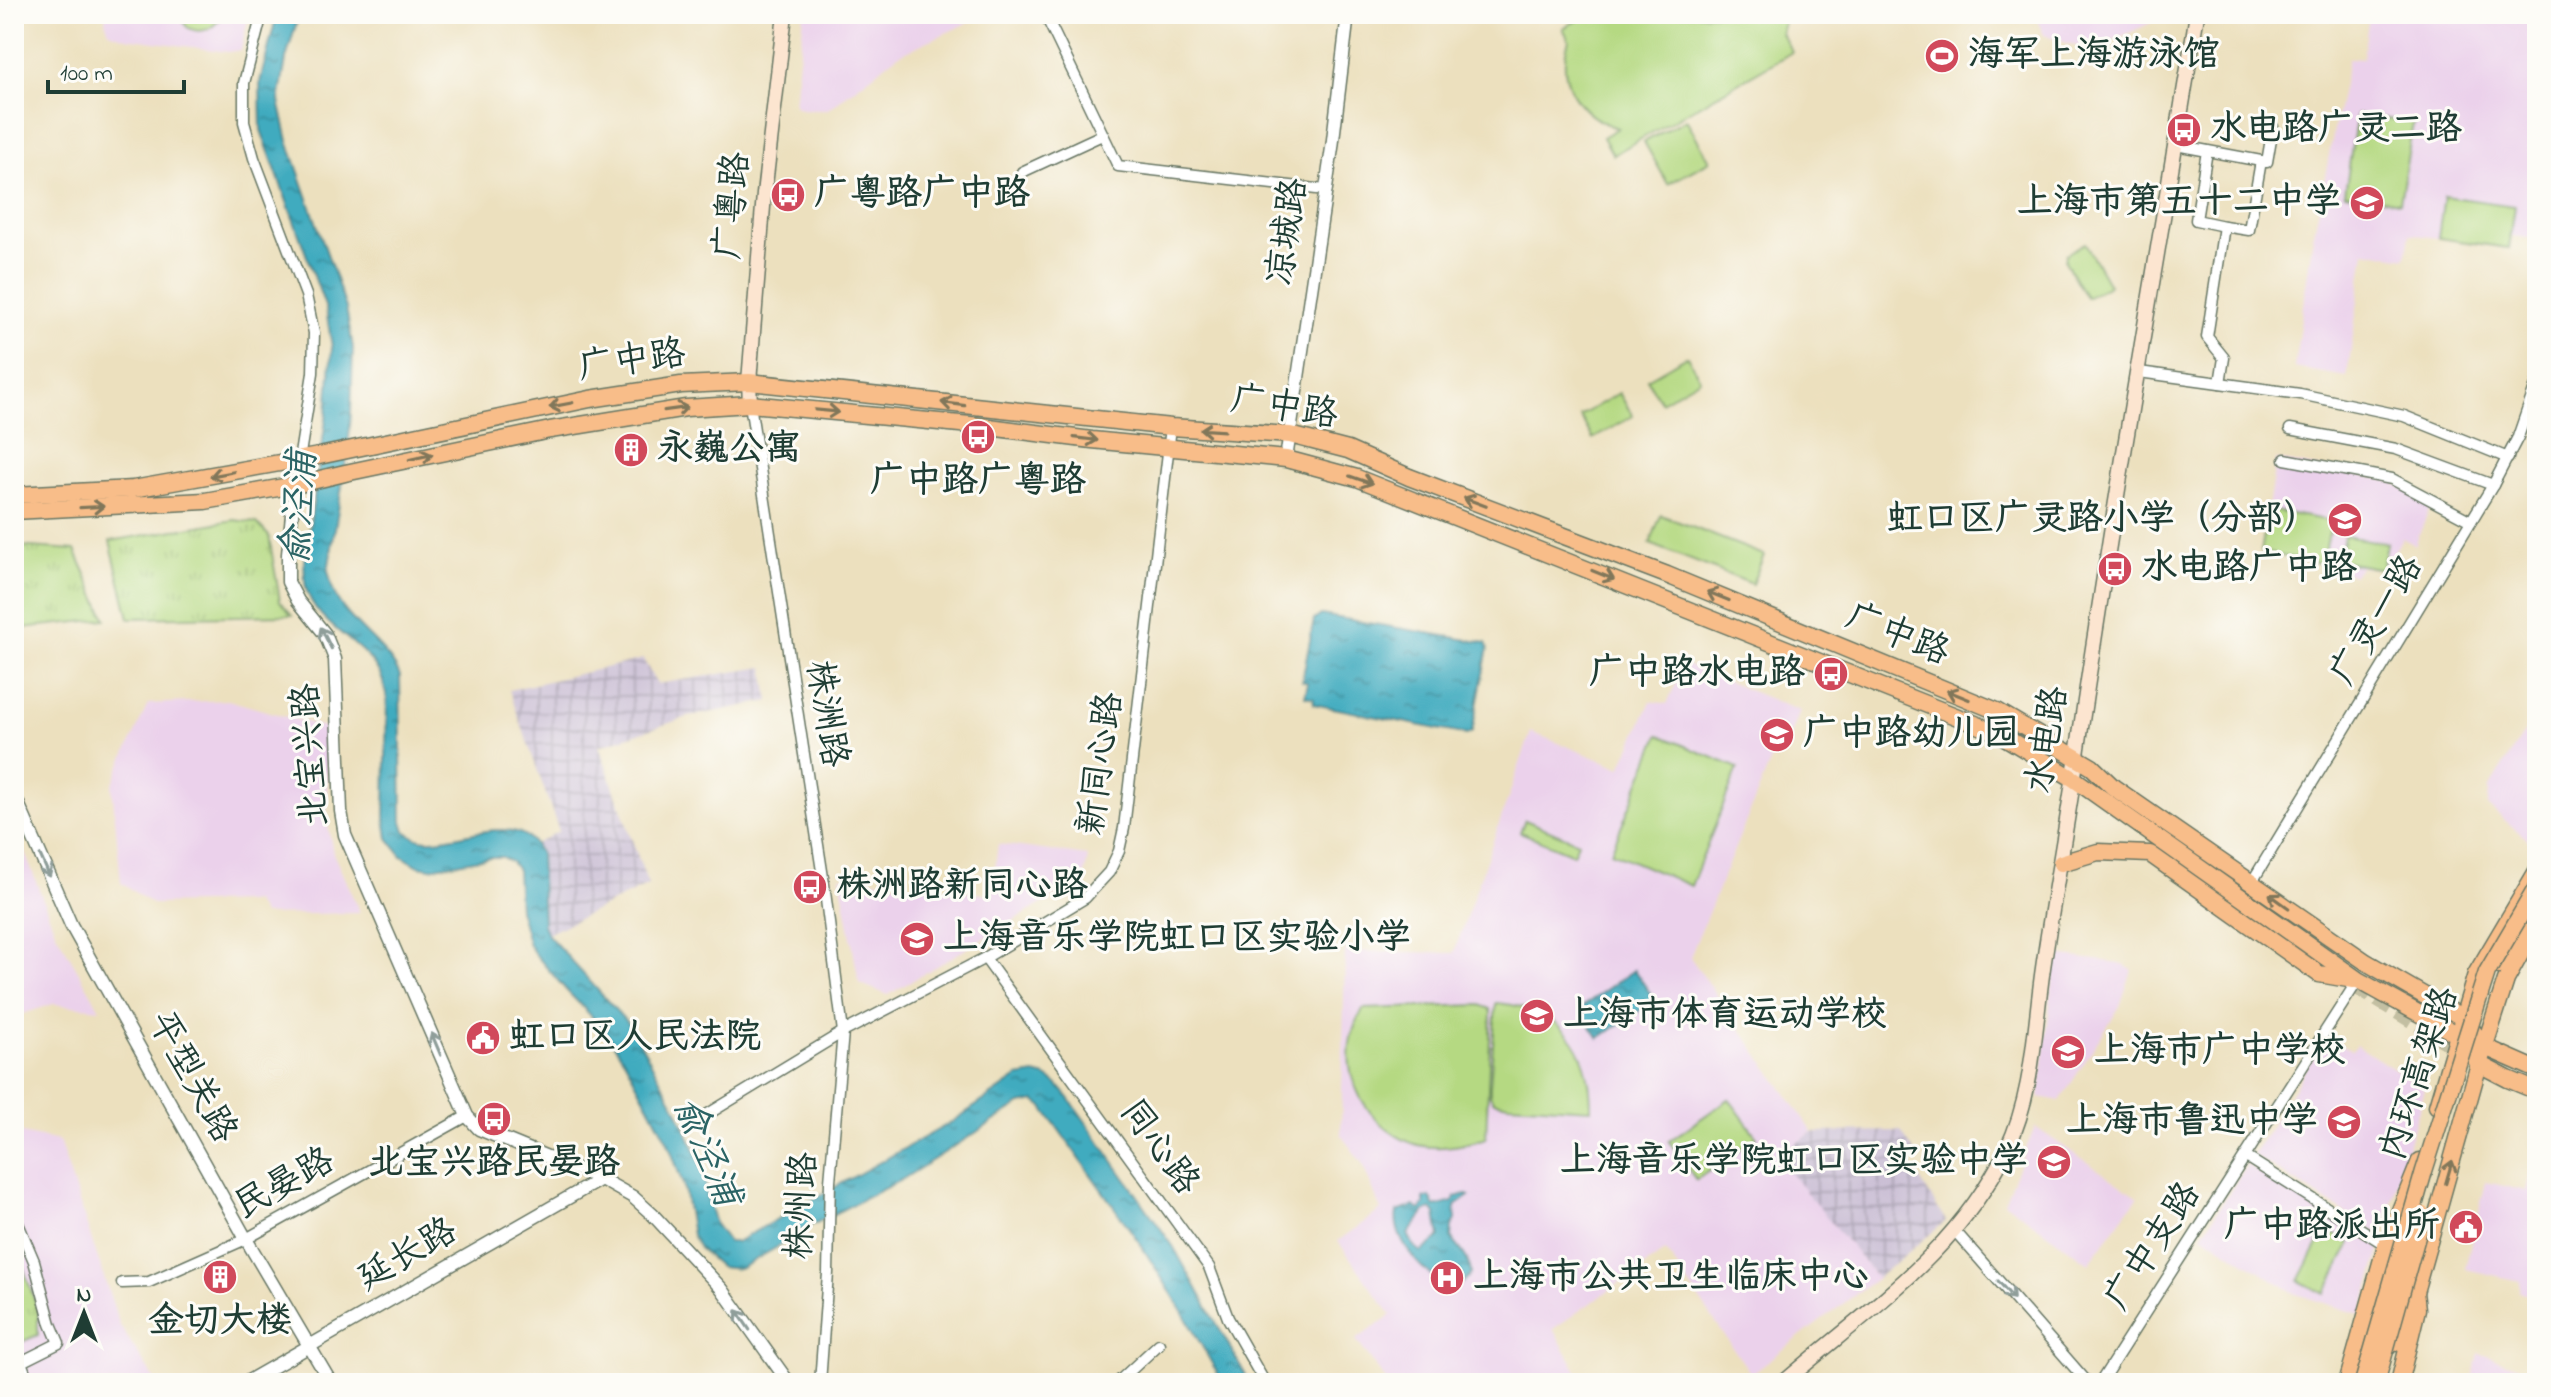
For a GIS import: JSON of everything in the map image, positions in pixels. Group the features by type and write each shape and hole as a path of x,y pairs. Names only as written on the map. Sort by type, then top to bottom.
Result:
{"main road":[{"name":"广粤路","path":"750,404 749,382 764,194 785,14"},
{"name":"水电路","path":"1785,1382 1909,1278 1955,1231 1992,1177 2023,1109 2030,1080 2043,967 2076,758 2197,14"},
{"name":"广中路","path":"14,495 133,489 299,460 590,399 681,385 749,382 1171,427 1290,435 1348,450 1997,711 2092,767 2113,787 2366,962 2463,1018"},
{"name":"广中路","path":"14,511 205,501 295,485 550,430 686,408 750,404 1286,459 1370,483 1998,733 2074,779 2358,980 2458,1035"},
{"path":"2099,797 2104,809 2234,901"},
{"path":"2061,863 2098,852 2150,854 2319,974 2358,980"},
{"path":"2354,1383 2476,974 2537,871"},
{"name":"内环高架路","path":"2363,1383 2424,1171 2487,972 2537,887"},
{"name":"内环高架路","path":"2376,1383 2485,1000 2498,967 2537,906"},
{"path":"2303,918 2338,951 2406,992"},
{"path":"2384,1383 2400,1327 2415,1292 2506,980 2537,924"},
{"path":"2463,1018 2485,1047 2537,1070"},
{"path":"2458,1035 2479,1064 2537,1091"},
{"path":"2347,1383 2386,1245 2420,1161"},
{"path":"2399,1383 2417,1309 2415,1292"}],"street":[{"name":"北宝兴路","path":"262,14 246,72 244,116 251,150 301,282 313,323 313,373 295,485 288,582 298,601 325,634 335,659 341,811 345,835 467,1116"},
{"path":"1045,14 1118,166 1325,190"},
{"name":"凉城路","path":"1286,459 1348,14"},
{"path":"2176,145 2267,162 2273,127"},
{"path":"1022,172 1102,135"},
{"path":"2207,151 2196,220 2224,226 2249,230 2261,161"},
{"path":"2220,383 2224,358 2207,337 2224,226"},
{"path":"2139,372 2300,394 2404,416 2508,458"},
{"name":"广灵一路","path":"2252,882 2493,485 2525,419 2537,382"},
{"name":"株洲路","path":"750,404 824,884 843,1032"},
{"path":"2525,419 2537,426"},
{"name":"新同心路","path":"703,1117 843,1032 985,958 1085,898 1102,881 1119,851 1136,735 1171,427"},
{"path":"2290,429 2396,449 2493,485"},
{"path":"2285,459 2392,479 2471,521"},
{"name":"平型关路","path":"14,794 71,925 246,1239 331,1383"},
{"name":"同心路","path":"985,958 1209,1267 1228,1318 1265,1383"},
{"name":"广中支路","path":"2100,1383 2358,980"},
{"name":"株州路","path":"820,1383 830,1181 843,1032"},
{"path":"467,1116 486,1133 601,1179 644,1206 710,1276 789,1383"},
{"name":"民晏路","path":"122,1283 149,1282 246,1239 467,1116"},
{"path":"2246,1157 2386,1245"},
{"name":"延长路","path":"245,1383 601,1179"},
{"path":"14,1214 34,1261 59,1343 17,1364 29,1383"},
{"path":"1955,1231 2088,1383"},
{"path":"1117,1383 1159,1344"}],"shaded area":[{"path":"106,14 249,14 241,50 228,52 126,38 109,32"},
{"path":"804,14 987,14 898,55 828,109 822,110 801,109 794,105"},
{"path":"2034,14 2170,14 2090,51 2044,35"},
{"name":"上海市第五十二中学","path":"2369,14 2484,14 2537,22 2537,239 2512,236 2510,249 2410,234 2406,258 2365,251 2347,377 2294,368 2312,243 2348,58 2363,59"},
{"name":"虹口区广灵路小学（分部）","path":"2276,460 2390,481 2432,503 2415,545 2402,538 2384,570 2360,567 2354,575 2334,567 2260,553"},
{"path":"643,659 657,684 764,667 769,701 688,717 599,746 648,885 547,934 543,925 540,854 535,844 559,831 509,690"},
{"name":"上海市体育运动学校","path":"1684,664 1800,711 1785,751 1776,748 1690,957 1813,1132 1778,1157 1877,1278 1751,1374 1666,1251 1553,1329 1584,1383 1388,1383 1356,1340 1391,1315 1338,1241 1381,1210 1362,1163 1341,1135 1345,951 1454,953 1531,732 1621,768 1651,701 1667,704"},
{"path":"228,700 327,728 327,820 333,853 360,913 263,915 254,902 152,904 121,883 112,785 148,704"},
{"path":"2537,712 2537,840 2533,844 2488,806 2489,788"},
{"path":"14,824 55,931 100,1009 53,1004 14,1017"},
{"name":"上海音乐学院虹口区实验小学","path":"998,844 1088,856 1084,879 888,995 859,983 840,876 992,895"},
{"name":"上海市广中学校","path":"2056,955 2120,963 2132,970 2120,1006 2060,1101 2039,1097"},
{"name":"上海市鲁迅中学","path":"2327,1035 2351,1051 2356,1045 2425,1089 2382,1236 2253,1155"},
{"path":"14,1119 18,1132 59,1141 120,1326 157,1383 14,1383"},
{"name":"上海音乐学院虹口区实验中学","path":"2035,1127 2138,1197 2089,1263 2004,1202"},
{"path":"1901,1131 1916,1155 1908,1161 1946,1221 1877,1278 1777,1157 1813,1132"},
{"path":"2535,1159 2537,1295 2519,1292 2520,1281 2465,1269 2486,1182 2527,1191"},
{"path":"2247,1165 2381,1247 2362,1315 2296,1294 2202,1235"},
{"path":"2479,1353 2537,1374 2537,1383 2472,1383"}],"green space":[{"path":"178,14 223,14 212,27 198,31 187,27"},
{"path":"1589,14 1786,14 1781,33 1792,52 1613,155 1603,137 1618,128 1604,123 1582,106 1568,83 1565,69 1569,40 1563,28"},
{"path":"2357,114 2413,123 2400,202 2345,193"},
{"path":"1686,119 1710,161 1668,184 1644,142"},
{"path":"2444,196 2515,206 2509,248 2438,238"},
{"path":"2085,243 2109,285 2086,298 2065,261 2066,254"},
{"path":"1687,356 1700,379 1661,402 1647,379"},
{"path":"1619,393 1633,416 1593,439 1580,416"},
{"path":"2268,510 2331,521 2323,564 2261,552"},
{"path":"1661,515 1764,555 1752,584 1650,544"},
{"path":"234,520 257,523 269,536 280,601 292,615 129,618 110,541"},
{"path":"2344,536 2387,543 2382,569 2339,561"},
{"path":"14,546 75,550 106,619 14,629"},
{"path":"1659,735 1738,768 1691,886 1611,852"},
{"path":"1525,820 1578,842 1573,854 1520,832"},
{"path":"1496,1003 1538,1013 1568,1034 1585,1066 1591,1109 1493,1101 1490,1086"},
{"path":"1480,1005 1490,1009 1491,1014 1486,1138 1452,1146 1426,1147 1402,1139 1388,1130 1365,1104 1351,1072 1351,1038 1363,1009"},
{"path":"1729,1099 1757,1137 1696,1180 1669,1141"},
{"path":"2325,1230 2351,1243 2325,1294 2299,1281"},
{"path":"14,1241 38,1310 38,1335 14,1345"}],"water":[{"path":"277,14 299,14 286,59 279,101 288,141 346,308 353,348 348,449 328,571 339,602 385,653 400,676 402,821 405,831 429,840 506,830 520,833 531,841 540,854 543,925 547,934 632,1028 676,1108 696,1152 715,1224 728,1242 736,1242 952,1122 1018,1077 1035,1074 1057,1084 1069,1098 1173,1246 1250,1383 1223,1383 1139,1242 1042,1106 1035,1101 1021,1104 903,1179 798,1232 739,1269 720,1267 699,1248 692,1235 684,1187 667,1140 625,1061 604,1029 529,945 519,909 517,870 511,862 502,857 490,857 430,868 419,866 402,856 388,838 385,818 387,698 382,680 363,652 319,613 305,585 304,562 327,413 332,347 326,309 261,130 260,82"},
{"path":"1321,615 1486,643 1488,648 1472,732 1467,735 1313,704 1314,698 1305,696 1308,683 1302,681 1314,620"},
{"path":"1634,970 1655,1000 1599,1038 1579,1009"},
{"path":"1469,1196 1455,1206 1456,1220 1451,1238 1467,1259 1471,1274 1461,1284 1448,1284 1433,1277 1409,1252 1399,1232 1397,1212 1414,1206 1420,1210 1424,1199 1430,1197 1435,1207 1453,1202 1456,1197","holes":["1432,1209 1436,1214 1440,1237 1421,1252 1408,1234 1426,1211"]}],"tunnel":[{"path":"2357,987 2464,1052"}],"place":[{"name":"海军上海游泳馆","path":"1942,56"},
{"name":"水电路广灵二路","path":"2184,130"},
{"name":"广粤路广中路","path":"788,195"},
{"name":"上海市第五十二中学","path":"2367,203"},
{"name":"广中路广粤路","path":"978,437"},
{"name":"永巍公寓","path":"631,450"},
{"name":"虹口区广灵路小学（分部）","path":"2345,520"},
{"name":"水电路广中路","path":"2115,569"},
{"name":"广中路水电路","path":"1831,674"},
{"name":"广中路幼儿园","path":"1777,735"},
{"name":"株洲路新同心路","path":"810,887"},
{"name":"上海音乐学院虹口区实验小学","path":"917,939"},
{"name":"上海市体育运动学校","path":"1537,1016"},
{"name":"虹口区人民法院","path":"483,1038"},
{"name":"上海市广中学校","path":"2068,1052"},
{"name":"北宝兴路民晏路","path":"494,1119"},
{"name":"上海市鲁迅中学","path":"2344,1122"},
{"name":"上海音乐学院虹口区实验中学","path":"2054,1162"},
{"name":"广中路派出所","path":"2466,1227"},
{"name":"金切大楼","path":"220,1277"},
{"name":"上海市公共卫生临床中心","path":"1447,1278"}],"water label":[{"name":"俞泾浦","path":"301,508"},
{"name":"俞泾浦","path":"705,1152"}]}
